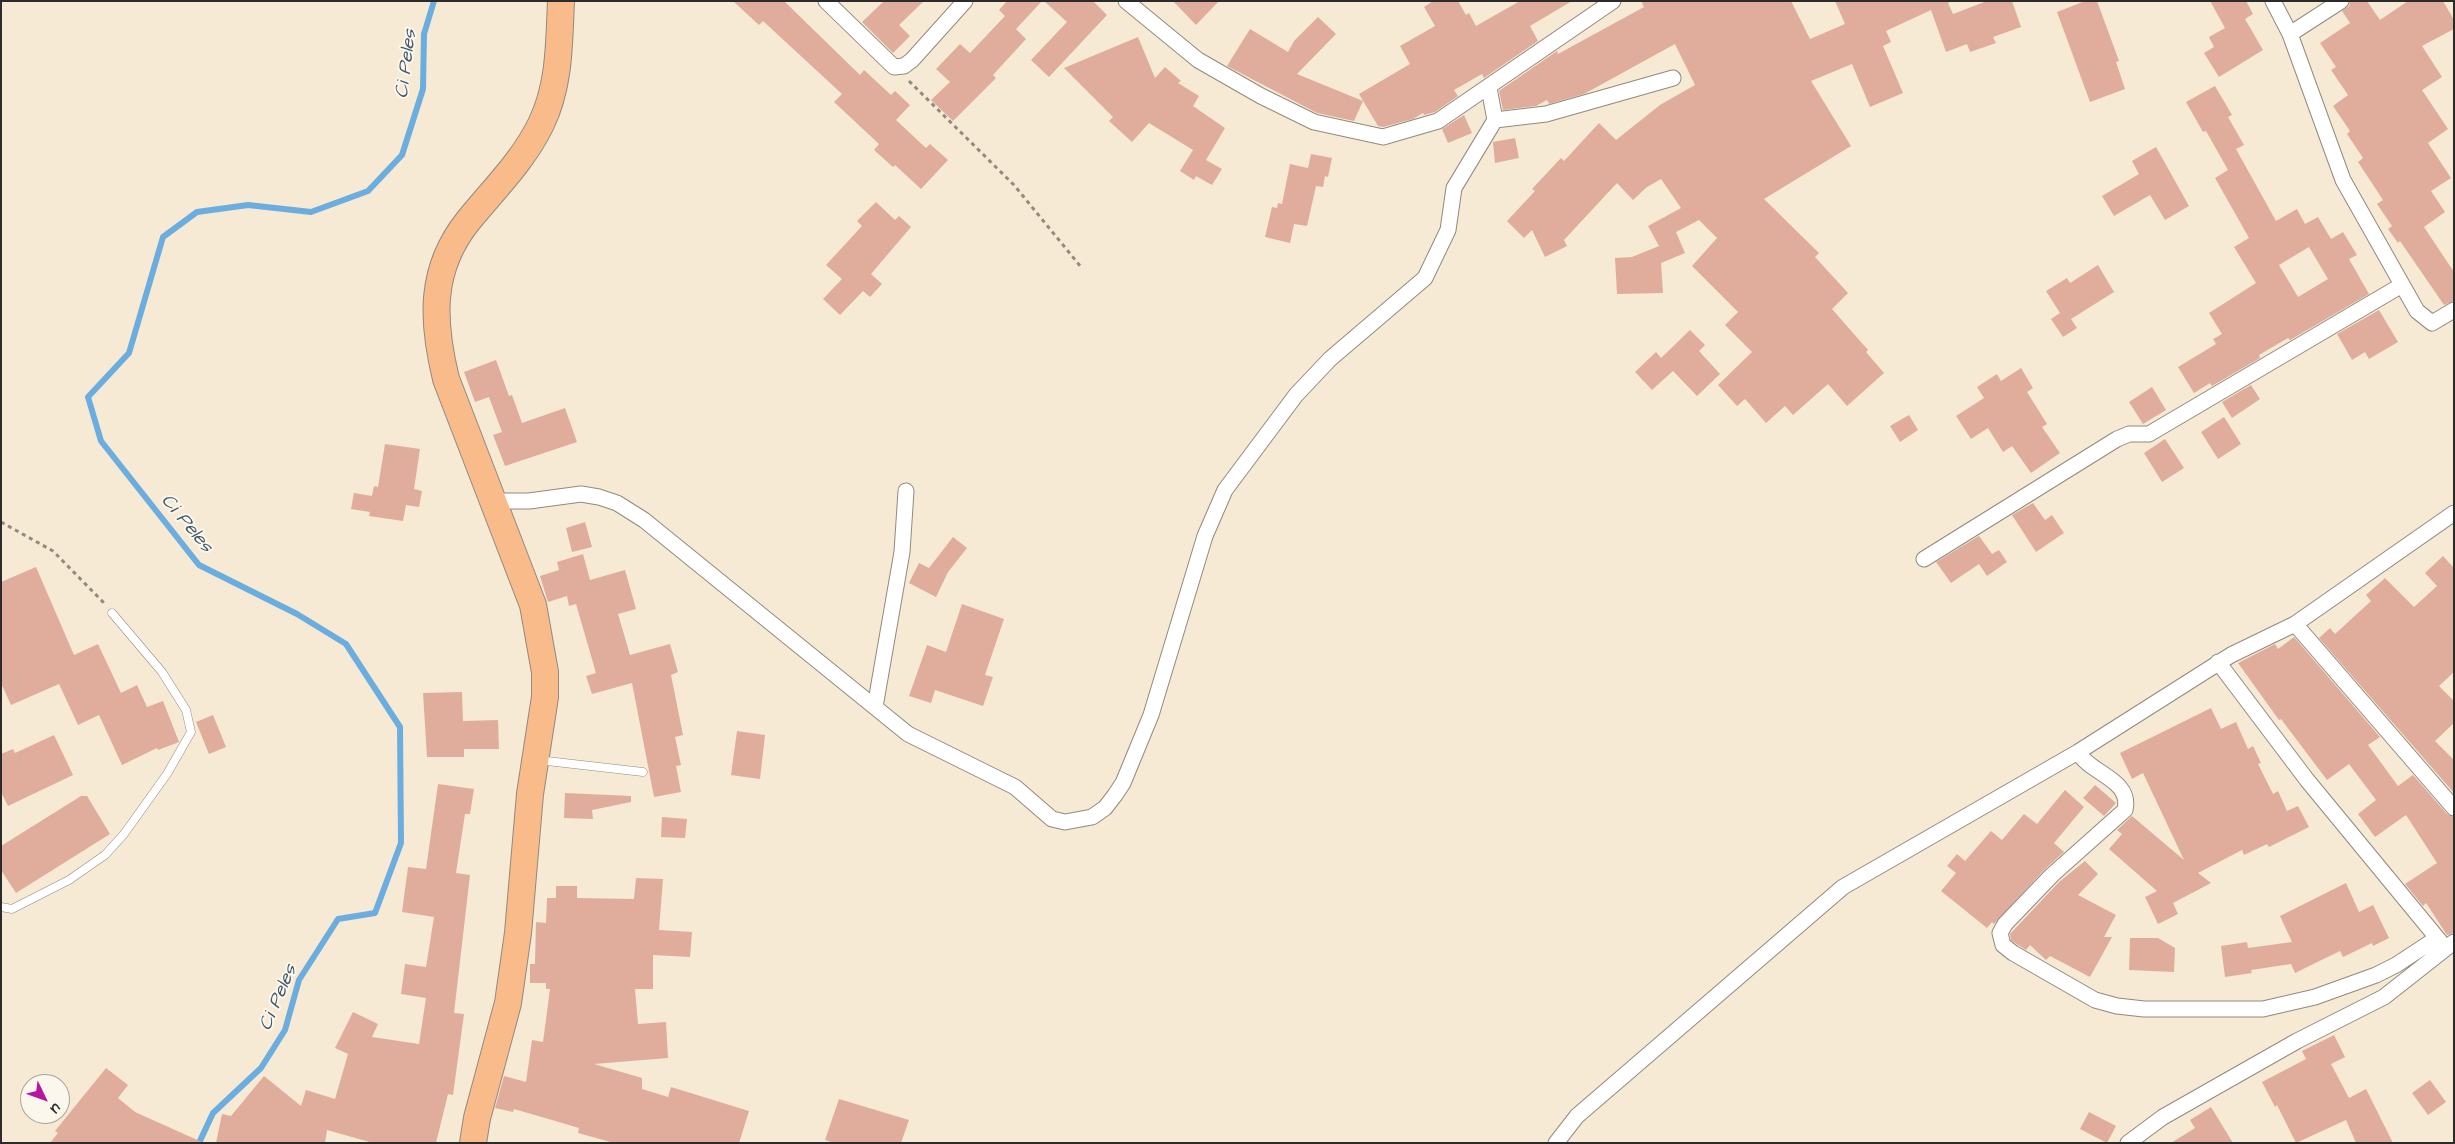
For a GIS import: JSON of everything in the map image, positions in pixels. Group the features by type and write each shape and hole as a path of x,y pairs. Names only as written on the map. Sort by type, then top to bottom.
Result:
{"highway":[{"path":"473,1143 477,1118 508,1003 518,933 530,794 545,697 542,646 533,605 495,501 474,454 446,379 436,329 438,284 444,261 454,242 468,221 521,160 542,123 556,80 561,1"}],"street":[{"path":"826,1 894,67 904,66 912,60 965,1"},
{"path":"1126,1 1198,60 1260,96 1314,122 1383,137 1438,121 1489,88 1613,1"},
{"path":"2273,1 2290,34 2343,180 2417,311 2428,322 2434,322 2454,310"},
{"path":"2290,34 2341,1"},
{"path":"1495,120 1546,114 1673,78"},
{"path":"495,501 529,501 581,494 600,497 617,503 644,520 908,734 1015,787 1052,819 1065,822 1079,821 1092,817 1105,808 1123,783 1151,714 1205,536 1225,490 1267,430 1330,359 1425,278 1448,230 1454,188 1495,120 1489,88"},
{"path":"1924,559 2117,439 2129,434 2149,434 2402,285"},
{"path":"875,707 902,552 906,491"},
{"path":"1556,1143 1577,1116 1843,887 2078,752 2218,662 2295,624 2453,515"},
{"path":"2295,624 2454,808"},
{"path":"2218,662 2308,780 2446,943"},
{"path":"2078,752 2083,761 2116,783 2124,793 2125,810 2052,875 2005,924 2000,933 2003,945 2013,953 2095,1000 2117,1006 2144,1009 2263,1009 2315,998 2446,943"},
{"path":"2128,1143 2163,1118 2297,1041 2384,997 2446,943"},
{"path":"2384,997 2396,965"}],"lane":[{"path":"1,907 12,909 69,880 105,855 124,834 167,774 191,732 186,710 162,672 112,613"},
{"path":"536,760 643,772"}],"path":[{"path":"894,67 1014,185 1081,266"},
{"path":"1,522 53,552 90,586 112,613"}],"building":[{"path":"733,1 784,1 860,75 864,70 891,95 895,91 910,105 896,120 926,148 930,144 948,160 921,189 895,165 893,167 874,150 879,144 834,102 842,94 763,21 759,25"},
{"path":"884,1 924,1 899,25 910,36 893,53 862,22"},
{"path":"1007,1 1042,1 1016,29 1026,39 993,75 996,78 953,121 931,100 950,82 936,69 960,44 970,53 1005,16 999,10"},
{"path":"1044,1 1093,1 1107,15 1049,77 1031,60 1067,22"},
{"path":"1173,1 1219,1 1196,25"},
{"path":"1433,1 1458,1 1466,15 1469,13 1476,26 1520,1 1572,1 1530,26 1538,41 1484,78 1482,74 1454,90 1458,96 1435,112 1424,115 1423,113 1413,119 1383,127 1378,126 1359,94 1410,64 1400,46 1435,26 1424,7"},
{"path":"1641,1 1791,1 1810,39 1845,24 1835,1 1952,1 1948,3 1953,14 1987,1 2012,1 2021,27 1993,37 1996,43 1970,52 1967,44 1946,52 1931,10 1886,31 1891,42 1883,46 1903,93 1870,107 1852,64 1811,81 1851,146 1764,199 1819,253 1815,257 1848,293 1832,309 1868,350 1866,352 1884,373 1847,406 1828,384 1793,415 1785,406 1766,423 1745,399 1737,406 1718,385 1752,352 1725,325 1738,312 1692,266 1717,238 1699,220 1676,232 1685,253 1661,263 1663,293 1617,294 1615,258 1632,257 1659,246 1648,226 1681,208 1661,179 1647,187 1633,200 1617,183 1564,240 1567,246 1545,257 1532,230 1524,238 1507,221 1535,191 1532,189 1561,158 1564,161 1599,123 1616,140 1660,105 1695,85 1675,44 1584,94 1549,104 1547,100 1536,106 1503,110 1499,91 1557,51 1558,54 1644,7"},
{"path":"2085,1 2097,1 2119,61 2116,62 2125,89 2090,102 2057,12"},
{"path":"2210,1 2246,1 2253,14 2245,19 2263,50 2219,77 2204,53 2214,47 2209,37 2225,28"},
{"path":"2350,1 2367,1 2380,20 2408,1 2443,1 2454,20 2454,29 2422,46 2442,77 2422,90 2448,129 2428,143 2451,178 2431,191 2445,212 2424,227 2454,272 2454,301 2444,305 2400,241 2398,243 2388,229 2392,226 2377,204 2383,200 2358,162 2363,158 2347,134 2350,131 2333,106 2348,95 2331,70 2336,67 2320,43 2350,23 2342,11 2349,6"},
{"path":"1318,17 1336,34 1297,74 1363,101 1354,121 1317,113 1227,66 1250,29 1288,52 1294,41"},
{"path":"1138,37 1155,78 1165,67 1181,81 1178,83 1199,96 1193,106 1225,128 1206,160 1222,169 1212,185 1196,176 1194,180 1180,171 1193,150 1149,123 1132,142 1109,121 1113,117 1064,68"},
{"path":"2215,86 2232,115 2228,117 2244,145 2236,149 2276,221 2297,209 2305,224 2318,217 2331,239 2343,232 2357,255 2349,259 2369,294 2290,340 2288,338 2259,355 2260,358 2212,386 2210,383 2194,393 2178,367 2216,344 2213,339 2222,334 2209,313 2256,283 2234,247 2249,238 2215,178 2228,170 2206,131 2203,132 2186,102","holes":["2309,247 2328,279 2298,297 2279,265"]},
{"path":"1464,115 1472,133 1448,143 1442,129"},
{"path":"1515,138 1519,158 1495,163 1493,142"},
{"path":"2156,147 2189,206 2165,220 2150,195 2114,216 2102,196 2139,174 2132,161"},
{"path":"1311,154 1332,158 1328,177 1325,176 1323,187 1316,186 1307,226 1294,224 1290,243 1265,237 1272,207 1277,208 1278,203 1282,204 1290,164 1308,168"},
{"path":"876,202 895,220 899,216 911,227 871,274 882,284 870,297 863,291 840,315 823,299 842,279 826,265 862,226 857,221"},
{"path":"2098,265 2114,292 2071,319 2077,328 2063,337 2051,319 2060,313 2046,291 2067,278 2070,283"},
{"path":"2379,310 2398,342 2369,359 2365,352 2352,360 2337,334"},
{"path":"1690,330 1705,345 1699,351 1720,374 1697,396 1673,371 1652,390 1635,372 1656,352 1661,358"},
{"path":"496,360 509,396 512,395 522,423 565,408 577,442 505,466 493,435 502,432 489,397 475,402 464,372"},
{"path":"2021,368 2033,388 2027,392 2047,424 2042,427 2060,453 2031,473 2012,446 2003,452 1988,428 1971,439 1956,416 1984,398 1977,387 1997,374 2001,381"},
{"path":"2251,385 2260,399 2232,418 2222,402"},
{"path":"2152,387 2166,410 2143,424 2129,402"},
{"path":"1909,415 1918,430 1900,442 1890,426"},
{"path":"2224,417 2241,444 2218,459 2201,432"},
{"path":"2165,439 2184,468 2162,482 2144,453"},
{"path":"385,444 420,449 414,489 422,491 419,507 406,505 403,521 369,516 370,512 351,509 354,493 372,496 374,486 378,487"},
{"path":"2033,503 2045,520 2052,515 2064,533 2036,552 2012,515"},
{"path":"585,522 592,547 572,552 566,528"},
{"path":"1979,536 1992,554 1999,550 2007,562 1987,576 1979,564 1951,583 1936,562"},
{"path":"953,537 967,548 948,572 936,597 909,583 919,563 929,568"},
{"path":"583,554 590,580 625,570 636,609 618,614 630,655 670,644 678,672 671,675 683,735 675,737 681,765 676,766 681,792 654,797 632,683 592,694 586,676 596,673 576,604 569,606 567,596 548,602 540,576 559,570 557,562"},
{"path":"2443,556 2454,568 2454,672 2439,686 2454,701 2454,723 2435,741 2454,760 2454,793 2319,638 2330,628 2335,634 2371,601 2366,595 2385,578 2414,607 2437,586 2425,573"},
{"path":"36,567 74,655 98,644 121,693 137,685 147,707 163,701 179,742 158,750 157,748 122,765 99,715 78,725 59,684 11,705 1,683 1,582"},
{"path":"962,604 1004,619 985,675 993,677 983,706 935,690 931,703 909,696 927,645 946,652"},
{"path":"2294,637 2380,737 2368,745 2398,786 2413,775 2447,814 2454,817 2454,933 2447,935 2426,903 2423,906 2405,884 2437,863 2406,815 2375,837 2358,814 2376,800 2349,764 2327,780 2281,719 2279,720 2238,663 2275,644 2278,649"},
{"path":"462,692 463,721 498,720 499,749 464,749 464,757 427,757 423,693"},
{"path":"2211,708 2221,729 2236,722 2248,749 2253,746 2261,763 2258,764 2273,794 2278,791 2287,811 2298,806 2309,827 2269,847 2267,844 2244,855 2242,850 2198,873 2211,883 2173,903 2178,914 2158,924 2145,897 2157,891 2109,849 2122,834 2117,830 2132,816 2184,860 2143,773 2132,779 2120,753"},
{"path":"213,715 226,747 209,754 196,722"},
{"path":"737,731 765,735 760,779 731,775"},
{"path":"54,735 73,775 8,806 1,792 1,754 13,749 15,753"},
{"path":"438,784 474,789 470,814 465,814 456,873 470,875 454,1013 464,1014 453,1095 448,1094 436,1143 373,1143 327,1130 325,1143 216,1143 222,1114 231,1116 264,1076 301,1106 306,1090 335,1099 348,1054 335,1048 353,1012 378,1024 372,1037 419,1044 426,998 401,994 405,964 426,967 434,917 402,912 408,867 426,869"},
{"path":"2095,785 2116,803 2104,816 2083,798"},
{"path":"2065,790 2084,807 2054,843 2064,852 2045,869 1994,924 1992,922 1987,928 1941,891 1956,873 1947,866 1957,854 1965,861 1991,831 2002,840 2024,814 2037,824"},
{"path":"565,793 631,796 631,802 592,810 593,819 564,818"},
{"path":"81,796 87,796 110,834 16,893 1,870 1,846"},
{"path":"662,817 687,819 685,838 661,837"},
{"path":"2085,861 2098,874 2078,895 2116,915 2104,937 2112,937 2090,977 2050,956 2046,960 2030,945 2026,950 2011,940 2010,934 2059,882"},
{"path":"636,878 663,879 659,930 692,932 690,957 653,955 653,989 635,989 638,1024 666,1022 668,1058 594,1064 642,1078 642,1089 668,1097 671,1087 749,1111 739,1143 614,1143 578,1133 579,1128 552,1120 514,1109 513,1112 495,1108 504,1076 526,1082 532,1040 543,1042 550,989 546,989 546,983 530,983 530,964 535,964 536,922 546,923 547,898 556,898 556,886 577,886 577,898 634,899"},
{"path":"2346,883 2359,912 2373,905 2389,938 2373,946 2372,943 2343,957 2340,951 2295,973 2291,964 2251,970 2252,973 2225,977 2221,946 2247,942 2248,948 2292,942 2280,916"},
{"path":"2130,938 2158,938 2175,948 2174,972 2129,970"},
{"path":"2334,1035 2345,1057 2331,1064 2349,1098 2366,1089 2393,1143 2356,1143 2346,1120 2296,1143 2277,1105 2275,1107 2262,1082 2306,1059 2302,1051"},
{"path":"106,1068 128,1085 118,1098 135,1112 204,1143 50,1143 58,1133 55,1131 61,1124 70,1124 70,1112"},
{"path":"2430,1080 2446,1102 2428,1115 2412,1093"},
{"path":"839,1099 909,1120 901,1143 834,1143 825,1140"},
{"path":"2211,1107 2233,1143 2171,1143 2195,1128 2190,1120"},
{"path":"2089,1112 2116,1126 2107,1143 2080,1129"}],"waterway":[{"name":"Ci Peles","path":"199,1143 213,1113 261,1068 285,1030 299,980 338,919 375,913 401,843 400,727 346,644 297,614 199,565 101,441 88,397 129,353 163,237 197,212 248,205 311,212 368,191 402,155 423,89 424,34 434,1"}]}
